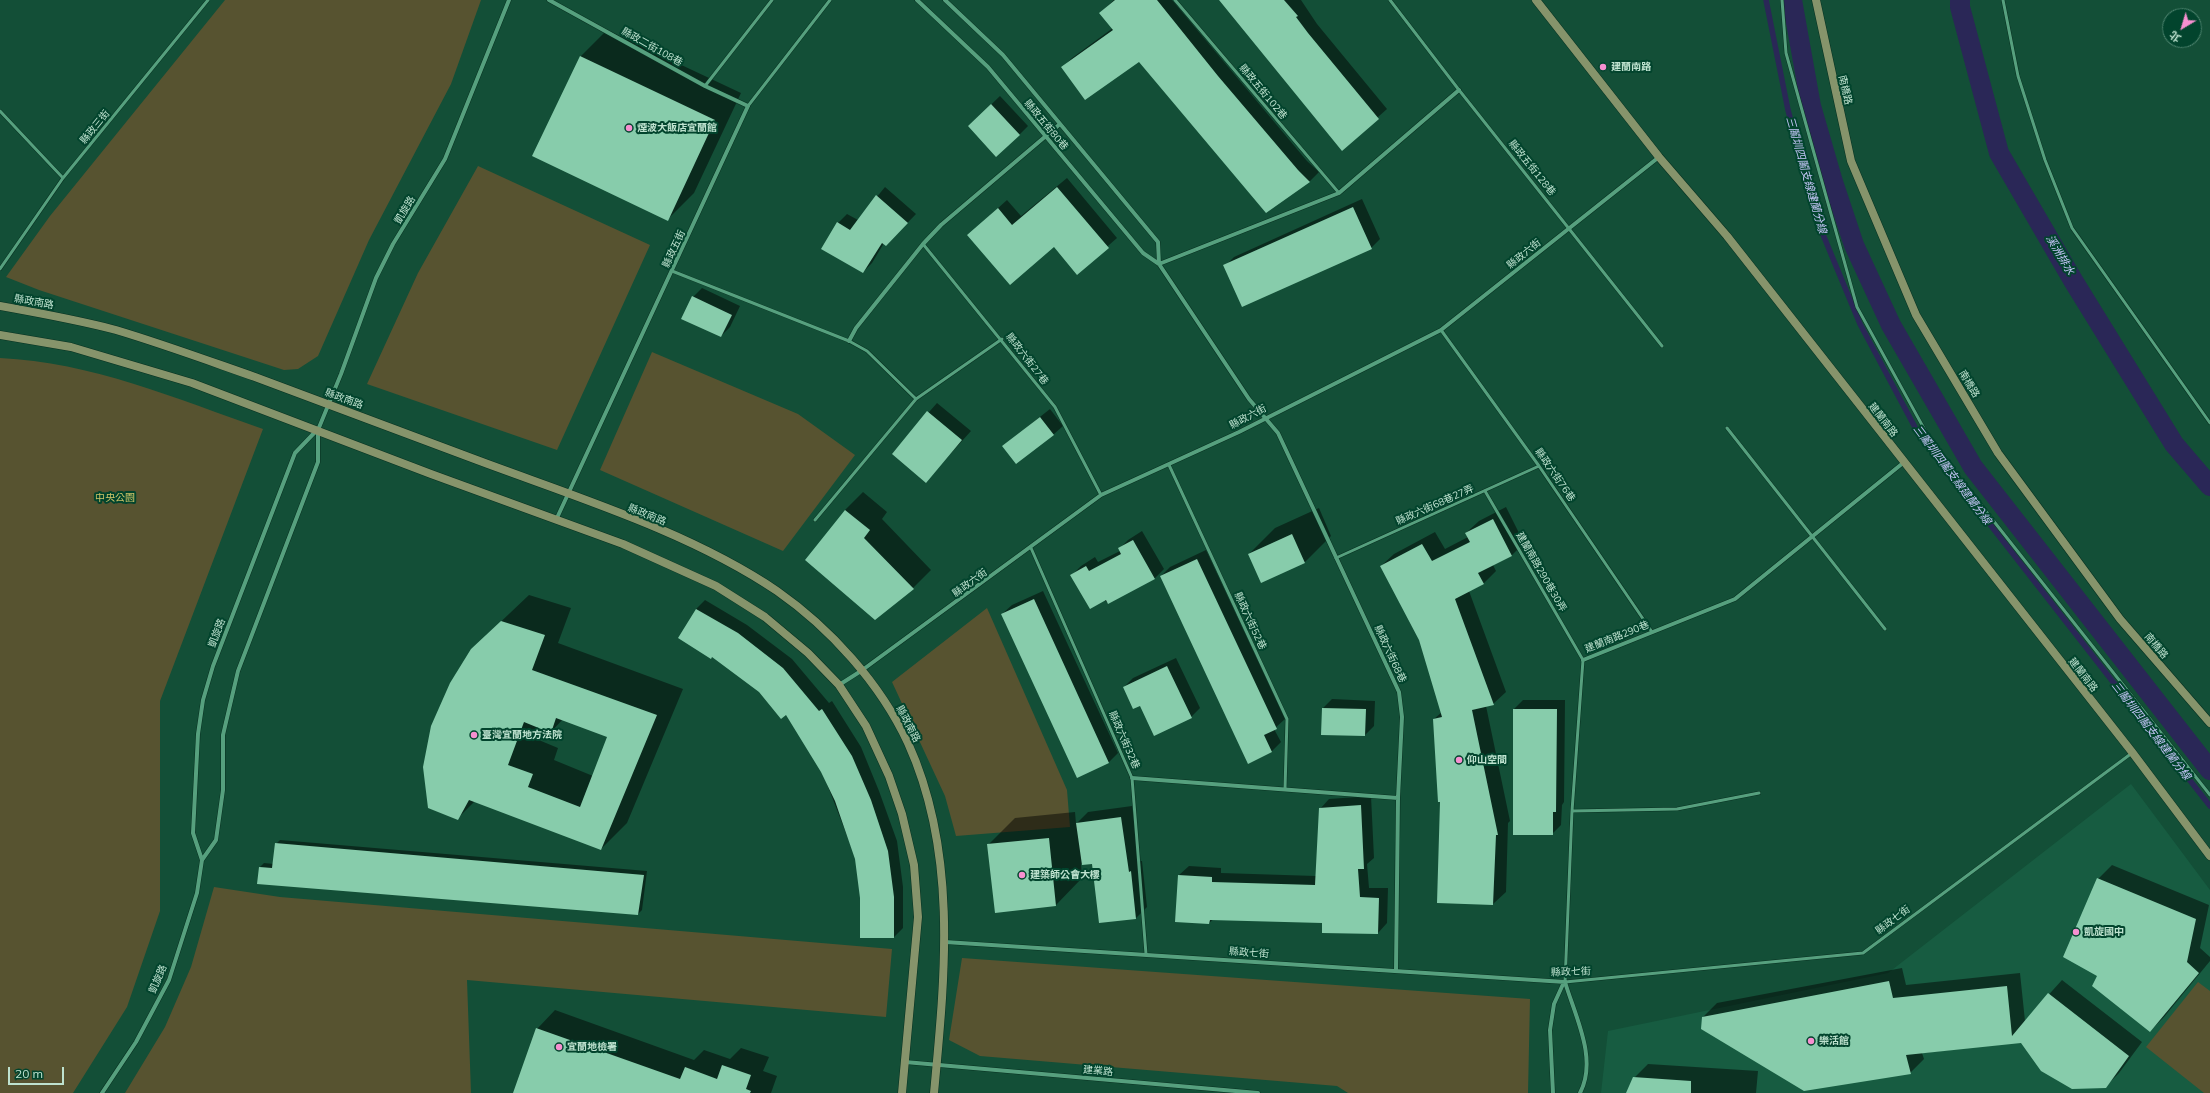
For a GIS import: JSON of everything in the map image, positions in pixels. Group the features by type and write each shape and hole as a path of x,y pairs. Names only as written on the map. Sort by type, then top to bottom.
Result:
{"street":[{"name":"凱旋路","path":"102,1093 136,1042 169,980 197,893 202,860 216,840 223,790 223,735 229,704 238,671 318,462 318,430 328,403 341,374 376,278 393,244 446,159 509,0"},
{"name":"縣政二街108巷","path":"549,0 705,86 748,106"},
{"name":"縣政五街80巷","path":"917,0 988,67 1143,253 1159,264 1249,399 1264,418"},
{"name":"縣政五街80巷","path":"945,0 1003,55 1158,242 1159,264"},
{"name":"建蘭南路","path":"1536,0 1659,157 1727,236 1903,463 2132,752 2210,856"},
{"name":"南橋路","path":"1816,0 1851,161 1916,315 1998,453 2120,619 2210,723"},
{"path":"1159,264 1338,193 1459,90"},
{"name":"縣政五街","path":"556,520 748,106"},
{"path":"849,341 856,328 923,244 941,225 1060,124"},
{"name":"縣政六街","path":"839,685 861,671 1031,548 1101,495 1169,465 1441,330 1659,157"},
{"name":"縣政南路","path":"0,306 114,330 183,352 328,403 646,524 726,560 778,592 828,633 861,671 887,706 907,742 928,796 940,851 945,942 934,1093"},
{"path":"0,335 71,347 127,362 192,383 431,474 623,544 716,586 764,617 808,653 839,685 866,726 889,776 902,814 914,865 918,917 902,1093"},
{"name":"縣政六街68巷","path":"1264,418 1278,433 1399,692 1402,717 1398,798 1396,970"},
{"name":"凱旋路","path":"202,860 193,833 198,734 207,686 213,666 295,452 318,430"},
{"name":"建蘭南路290巷","path":"1583,660 1735,599 1903,463"},
{"path":"1132,778 1398,798"},
{"name":"縣政七街","path":"945,942 1565,982"},
{"path":"1553,1093 1550,1030 1554,1004 1565,982"},
{"path":"1565,982 1580,1029 1586,1054 1587,1081 1580,1093"},
{"name":"建業路","path":"904,1062 1258,1093"}],"lane":[{"name":"縣政三街","path":"0,269 63,178 208,0"},
{"path":"705,86 772,0"},
{"name":"縣政五街","path":"748,106 830,0"},
{"name":"縣政五街102巷","path":"1175,0 1338,193"},
{"name":"縣政五街128巷","path":"1390,0 1459,90 1662,346"},
{"path":"1782,0 1786,53 1857,307 1932,443 2210,795"},
{"path":"2003,0 2018,76 2045,160 2072,228 2210,423"},
{"path":"0,111 63,178"},
{"name":"縣政六街27巷","path":"923,244 1002,339 1055,407 1101,495"},
{"path":"672,271 849,341 867,351 916,399"},
{"name":"縣政六街76巷","path":"1441,330 1539,466 1652,632"},
{"path":"815,520 916,399 1002,339"},
{"path":"1727,428 1813,536 1885,630"},
{"name":"縣政六街52巷","path":"1169,465 1287,719 1285,789"},
{"name":"縣政六街68巷27弄","path":"1336,558 1485,492 1539,466"},
{"name":"建蘭南路290巷30弄","path":"1485,492 1583,660"},
{"name":"縣政六街32巷","path":"1031,548 1132,778 1146,954"},
{"name":"建蘭南路290巷","path":"1565,982 1572,810 1583,660"},
{"name":"縣政七街","path":"1565,982 1863,953 2132,752"},
{"path":"1572,810 1677,810 1759,793"}],"shaded area":[{"name":"凱旋國中","path":"2131,784 2210,890 2210,1093 1601,1093 1608,1031 1888,973"}],"green space":[{"path":"225,0 481,0 451,84 369,240 318,356 298,369 284,370 39,290 6,277 50,216"},
{"path":"478,166 650,245 557,450 367,384 418,273"},
{"path":"652,352 798,414 855,455 783,551 600,470"},
{"name":"中央公園","path":"0,358 34,361 101,374 166,394 263,429 160,701 160,911 127,1007 73,1093 0,1093"},
{"path":"987,608 1067,790 1070,827 956,836 945,796 892,682"},
{"path":"214,887 280,897 892,949 886,1017 467,980 471,1093 125,1093 165,1027 191,967"},
{"path":"962,958 1530,999 1528,1093 1348,1093 1337,1086 980,1056 949,1040"},
{"path":"2198,982 2210,991 2210,1093 2204,1093 2146,1047"}],"building":[{"path":"1115,0 1157,0 1218,76 1310,182 1266,213 1139,62 1085,100 1061,67 1113,30 1099,13"},
{"path":"1219,0 1284,0 1298,16 1296,17 1308,33 1379,119 1342,151"},
{"path":"580,56 715,120 668,221 532,156"},
{"path":"991,104 1020,135 996,157 968,126"},
{"path":"1057,187 1109,248 1077,275 1054,247 1010,285 967,235 998,208 1012,225"},
{"path":"876,195 908,223 886,246 882,243 863,273 821,249 837,222 850,230"},
{"path":"1353,207 1372,249 1242,307 1223,265"},
{"path":"692,296 732,315 721,337 681,319"},
{"path":"927,411 962,440 926,483 892,454"},
{"path":"1040,417 1054,435 1016,464 1002,446"},
{"path":"845,510 870,530 864,538 914,589 875,620 805,560"},
{"path":"1493,519 1512,556 1478,573 1484,584 1455,599 1494,705 1472,710 1498,835 1496,835 1493,905 1437,903 1440,802 1438,802 1433,719 1442,717 1419,640 1380,566 1422,544 1432,561 1470,542 1465,533"},
{"path":"1292,534 1305,563 1261,583 1248,554"},
{"path":"1133,540 1155,579 1108,604 1106,600 1090,609 1070,575 1086,566 1089,571 1121,554 1118,548"},
{"path":"1197,559 1277,729 1264,735 1272,752 1248,764 1160,576"},
{"path":"1034,599 1109,763 1077,778 1001,614"},
{"path":"696,609 738,633 783,668 819,711 822,709 852,756 871,800 888,851 894,897 894,938 860,938 860,898 855,859 835,801 821,772 786,715 781,719 759,692 712,657 711,659 678,638"},
{"name":"臺灣宜蘭地方法院","path":"501,621 545,635 532,670 657,715 601,850 469,800 458,820 428,808 423,767 431,726 450,683 471,649","holes":["556,718 607,737 580,807 528,787 533,774 508,765 524,722 551,733"]},
{"path":"1167,666 1192,718 1154,736 1140,706 1133,709 1123,687"},
{"path":"1322,708 1366,709 1365,736 1321,735"},
{"path":"1513,709 1557,709 1556,812 1553,812 1553,835 1513,835"},
{"path":"1361,805 1364,869 1358,869 1360,897 1379,898 1378,934 1322,933 1322,923 1210,920 1209,924 1175,922 1178,875 1212,877 1212,882 1315,885 1319,808"},
{"path":"1121,817 1129,872 1131,871 1136,919 1099,923 1092,864 1082,865 1076,823"},
{"name":"建築師公會大樓","path":"1049,838 1056,906 995,913 987,844"},
{"path":"275,843 644,875 638,915 257,884 259,867 272,868"},
{"path":"2097,878 2196,919 2187,962 2199,973 2150,1032 2092,986 2097,976 2063,957"},
{"path":"1889,981 1893,998 2007,986 2012,1036 2048,993 2129,1056 2106,1088 2072,1089 2041,1071 2021,1043 1906,1055 1911,1074 1804,1091 1701,1029 1702,1017"},
{"name":"宜蘭地檢署","path":"536,1028 680,1079 685,1067 717,1079 722,1065 751,1075 746,1089 751,1091 750,1093 513,1093"},
{"path":"1633,1077 1691,1081 1691,1093 1626,1093"}],"waterway":[{"name":"三鬮圳四鬮支線建蘭分線","path":"1766,0 1788,110 1817,220 1860,324 1917,431 2210,806"},
{"path":"1792,0 1811,106 1833,182 1854,245 1891,325 1973,467 2210,770"},
{"name":"溪洲排水","path":"1960,0 1960,7 1999,153 2074,282 2174,444 2210,486"}],"place":[{"name":"建蘭南路","path":"1603,67"},
{"name":"煙波大飯店宜蘭館","path":"629,128"},
{"name":"臺灣宜蘭地方法院","path":"474,735"},
{"name":"仰山空間","path":"1459,760"},
{"name":"建築師公會大樓","path":"1022,875"},
{"name":"凱旋國中","path":"2076,932"},
{"name":"樂活館","path":"1811,1041"},
{"name":"宜蘭地檢署","path":"559,1047"}]}
